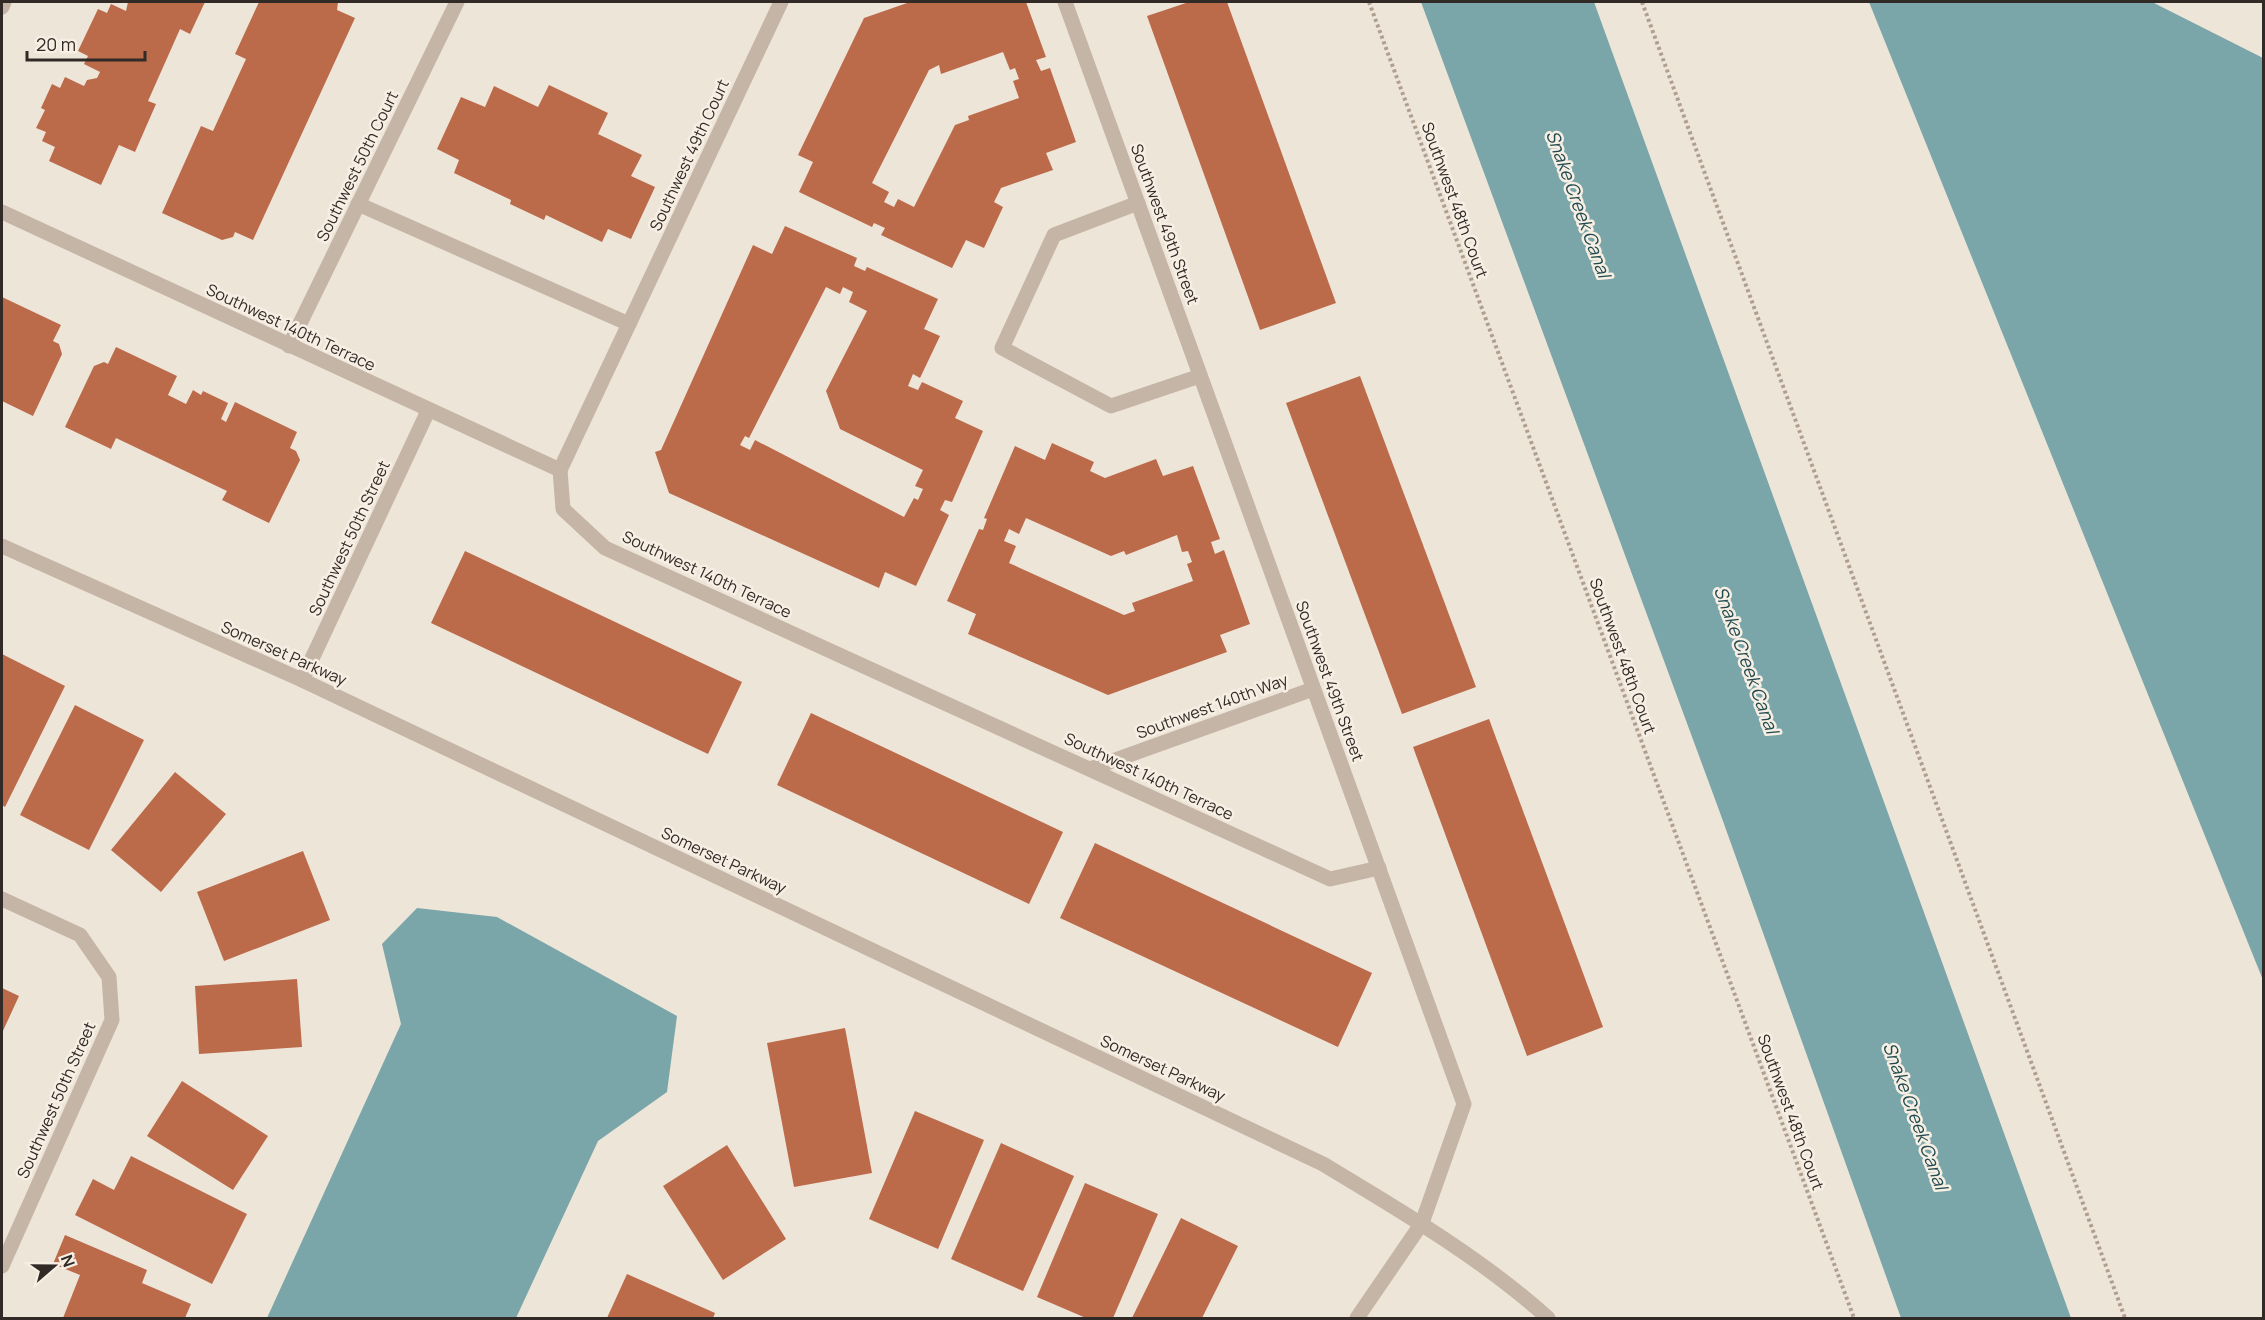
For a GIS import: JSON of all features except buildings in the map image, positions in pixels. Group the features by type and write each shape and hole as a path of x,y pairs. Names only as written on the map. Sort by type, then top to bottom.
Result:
{"street":[{"path":"2,7 4,2"},
{"name":"Southwest 50th Court","path":"289,346 457,2"},
{"name":"Southwest 49th Court","path":"560,470 781,2"},
{"name":"Southwest 49th Street","path":"1065,2 1464,1104 1422,1223 1357,1318"},
{"path":"1138,203 1054,235 1002,348 1111,406 1200,376"},
{"path":"358,204 629,324"},
{"name":"Southwest 140th Terrace","path":"2,212 428,411 560,470 563,509 605,548 1330,879 1379,868"},
{"name":"Southwest 50th Street","path":"302,680 428,411"},
{"name":"Somerset Parkway","path":"2,546 302,680 1323,1164 1422,1223"},
{"name":"Southwest 140th Way","path":"1090,769 1314,689"},
{"name":"Southwest 50th Street","path":"2,899 80,935 109,977 112,1020 2,1266"},
{"path":"1422,1223 1529,1301 1548,1318"}],"path":[{"name":"Southwest 48th Court","path":"1369,2 1854,1318"},
{"path":"1642,2 2125,1318"}],"water":[{"name":"Snake Creek Canal","path":"1421,2 1594,2 2071,1318 1901,1318 1719,810"},
{"path":"1869,2 2152,2 2263,58 2263,980"},
{"path":"417,908 497,917 677,1016 667,1092 598,1141 516,1318 267,1318 401,1024 382,944"}]}
